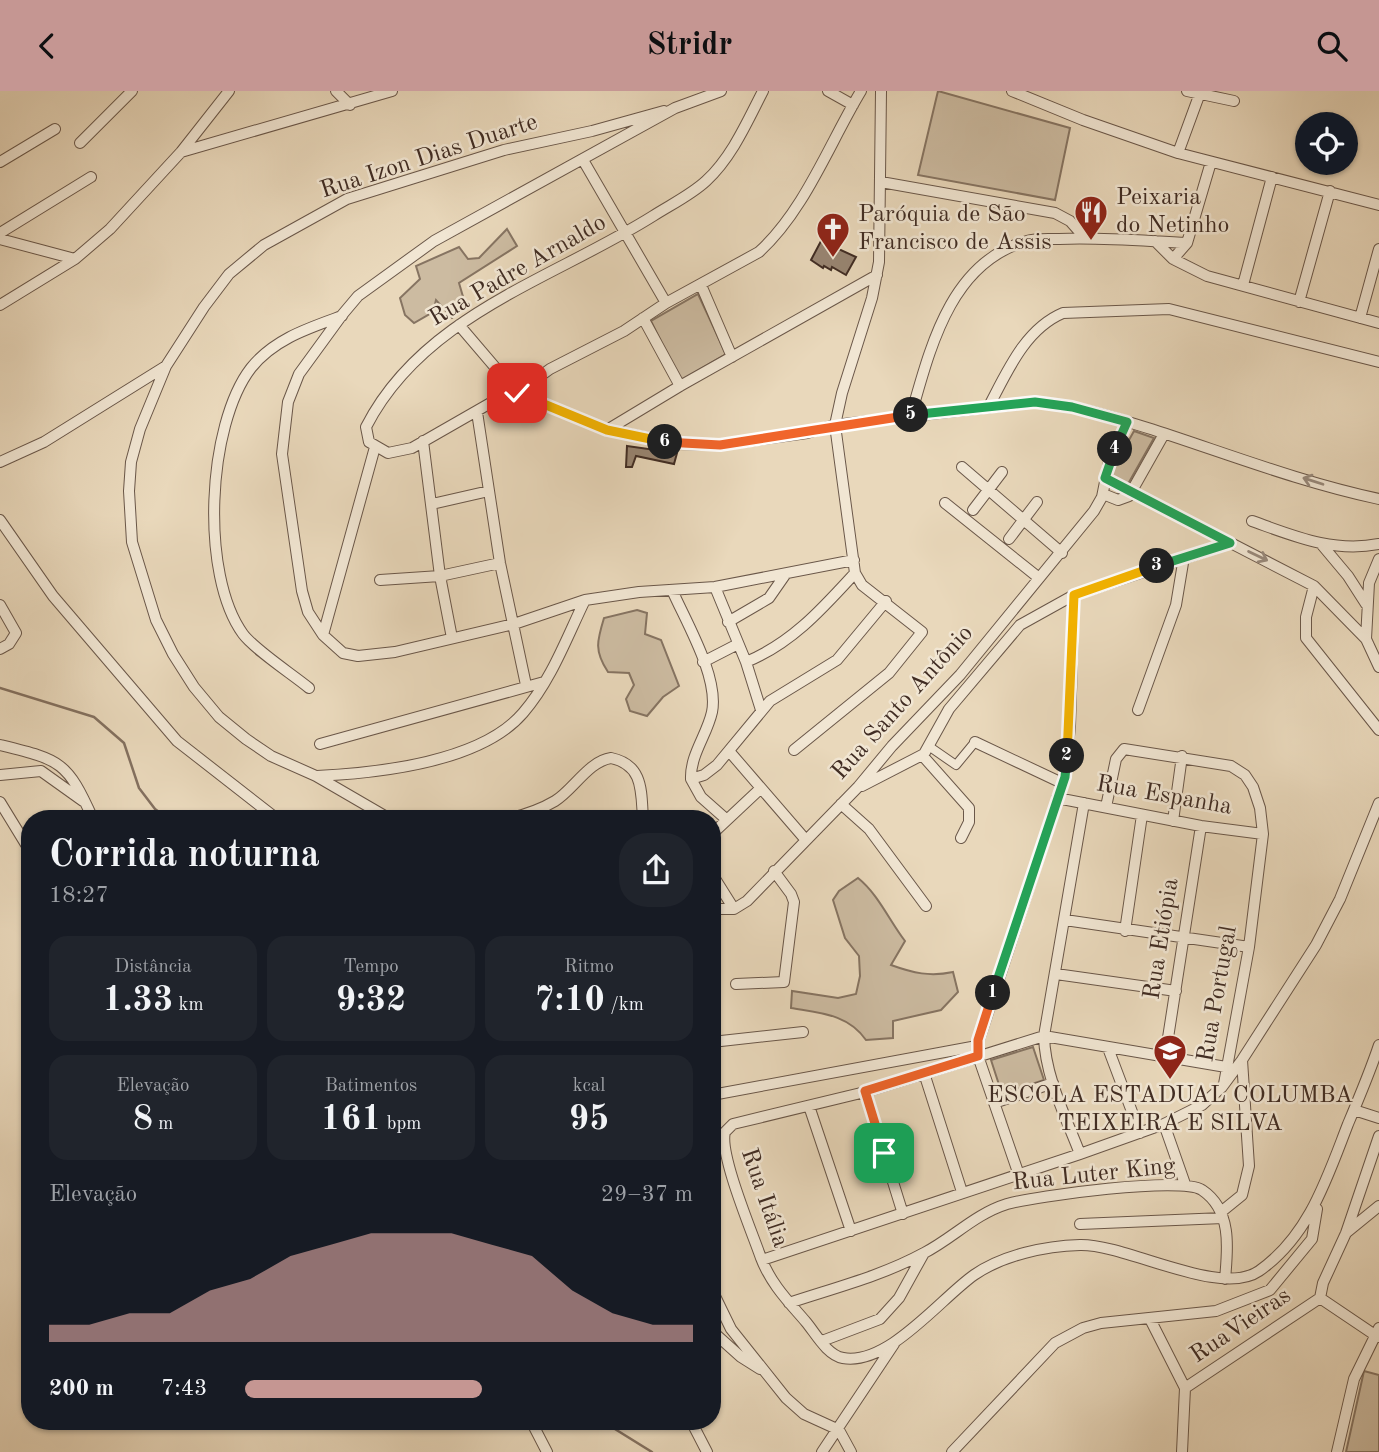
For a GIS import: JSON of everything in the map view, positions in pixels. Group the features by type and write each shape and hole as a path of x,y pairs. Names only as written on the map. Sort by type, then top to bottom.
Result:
{"street":[{"path":"80,143 132,91"},
{"path":"0,305 75,259 110,229 181,152 229,91"},
{"path":"336,91 349,105"},
{"path":"181,152 390,91"},
{"path":"721,91 674,108 434,241 358,296 342,315 299,374 288,402 282,454 302,591 308,612 323,635 343,653 358,656 395,652 514,624 585,600 715,587 854,560"},
{"name":"Rua Padre Arnaldo","path":"374,447 366,436 366,427 384,396 415,359 459,325 625,233 706,181 737,141 763,91"},
{"path":"828,91 853,105"},
{"path":"323,635 374,447 388,453 402,452 494,401 517,393 550,369 747,260 772,241 801,198 862,91"},
{"path":"794,750 889,673 922,632 886,601 862,585 855,573 835,425 877,275 881,91"},
{"path":"1012,91 1083,120 1178,153 1379,205"},
{"path":"1187,91 1234,101"},
{"path":"1178,153 1200,93"},
{"name":"Rua Izon Dias Duarte","path":"375,810 316,776 271,756 219,717 194,688 156,620 132,542 129,491 131,461 140,429 166,366 229,274 264,245 347,199 504,150 592,131 674,108"},
{"path":"0,162 55,129"},
{"path":"583,160 666,303"},
{"path":"1173,259 1187,243 1210,162"},
{"path":"0,233 91,177"},
{"path":"1243,285 1272,177"},
{"path":"881,182 1055,213 1070,221 1085,238"},
{"path":"1299,302 1329,191"},
{"path":"911,415 945,313 955,295 972,276 1005,249 1028,240 1085,238 1187,243"},
{"path":"0,239 75,259"},
{"path":"1155,241 1173,259 1207,276 1379,323"},
{"path":"1360,319 1378,255"},
{"path":"607,430 877,275"},
{"path":"701,285 732,357"},
{"path":"989,406 1009,368 1032,335 1047,320 1063,313 1169,309 1379,362"},
{"path":"309,688 244,635 238,625 228,605 220,578 214,507 221,445 231,406 251,367 279,342 342,315"},
{"path":"643,318 680,386"},
{"path":"459,325 517,393 607,430 678,444 720,445 911,415 989,406 1050,403 1127,422 1334,488 1379,499"},
{"path":"0,462 44,442 166,366"},
{"path":"477,412 500,563 526,685"},
{"path":"1127,422 1105,478 1103,494 1122,501 1132,492 1164,433"},
{"path":"423,441 440,576 452,638"},
{"path":"962,467 1062,553"},
{"path":"973,510 1002,473"},
{"path":"1105,478 1314,586 1366,639 1379,667"},
{"path":"432,503 489,491"},
{"name":"Rua Santo Antônio","path":"734,909 747,901 858,787 960,675 1062,553 1094,511 1103,494"},
{"path":"1009,539 1037,502"},
{"path":"945,503 1039,578"},
{"path":"0,520 53,596 177,741 265,810"},
{"path":"1252,521 1322,545 1361,547 1379,544"},
{"path":"858,787 926,751 949,709 1020,625 1074,595 1230,543"},
{"path":"1322,545 1348,576 1366,604"},
{"path":"1138,710 1175,605 1184,557"},
{"path":"1366,639 1369,583 1379,559"},
{"path":"380,580 440,576 500,563"},
{"path":"746,662 776,648 798,632 855,573"},
{"path":"727,622 762,603 785,575"},
{"path":"1314,586 1306,617 1306,638 1379,730"},
{"path":"715,587 727,622 746,662 761,710"},
{"path":"672,590 703,661 713,703 708,729 691,767 691,779 701,797 716,810"},
{"path":"1019,1175 977,1051 1066,771 1074,595"},
{"path":"316,776 369,771 465,751 484,742 523,713 544,682 585,600"},
{"path":"691,779 710,771 761,710 781,693 837,660 886,601"},
{"path":"0,605 16,633 9,644 0,649"},
{"path":"703,661 738,645"},
{"path":"320,744 544,682"},
{"path":"926,751 956,765 975,742 1062,783"},
{"path":"0,745 55,761 76,781 89,810"},
{"name":"Rua Portugal","path":"762,1260 1164,1124 1202,1105 1224,1084 1249,947 1263,834 1260,808 1245,775 1231,766 1182,756 1121,750 1116,759 1106,807"},
{"path":"729,751 805,839"},
{"path":"926,751 969,808 969,822 961,838"},
{"path":"1172,821 1182,756"},
{"path":"883,757 893,770"},
{"path":"537,810 556,800 600,762 611,758 628,764 635,772 642,788 643,810"},
{"path":"0,775 41,771 87,804"},
{"path":"721,826 760,789"},
{"name":"Rua Espanha","path":"1057,798 1200,826 1263,834"},
{"path":"0,802 21,836"},
{"path":"1080,1154 1053,1083 1044,1036 1084,803"},
{"path":"1224,1084 1316,945 1340,899 1379,803"},
{"path":"841,804 869,829 926,906"},
{"path":"721,815 727,820"},
{"path":"1125,931 1142,815"},
{"name":"Rua Etiópia","path":"1165,1057 1200,826"},
{"path":"736,984 784,982 794,902 774,871"},
{"path":"721,888 734,909 721,911"},
{"path":"1065,920 1125,931 1249,947"},
{"path":"1055,974 1176,991"},
{"path":"721,1041 803,1032"},
{"path":"1044,1036 1226,1067"},
{"name":"Rua Itália","path":"1044,1036 977,1051 924,1073 809,1106 733,1123 728,1127 723,1135 726,1157 762,1260 775,1288 828,1350 845,1359 874,1353 896,1341 975,1274 1018,1255 1079,1245 1104,1247 1173,1269 1225,1279"},
{"path":"1222,1215 1228,1241 1225,1279 1246,1277 1258,1272 1295,1236 1319,1198 1377,1056 1379,1045"},
{"path":"1108,1048 1140,1133"},
{"path":"721,1094 977,1051"},
{"path":"1080,1224 1222,1215 1241,1195 1250,1166 1242,1060"},
{"path":"924,1073 962,1192"},
{"path":"994,1103 1053,1083"},
{"path":"865,1091 904,1214"},
{"path":"809,1106 851,1231"},
{"path":"1354,1110 1379,1118"},
{"path":"1164,1124 1185,1184"},
{"path":"1337,1452 1354,1379 1377,1334 1320,1298 1346,1233 1379,1136"},
{"name":"Rua Luter King","path":"789,1303 874,1275 924,1253 967,1224 1007,1204 1044,1197 1185,1184 1205,1191 1222,1215"},
{"path":"952,1452 1055,1343 1083,1328 1101,1323 1216,1311 1270,1290 1312,1239 1319,1198"},
{"path":"1346,1233 1379,1206"},
{"name":"Rua Luter King","path":"822,1341 880,1319 899,1297 924,1253"},
{"name":"RuaVieiras","path":"1185,1388 1320,1298"},
{"path":"721,1308 731,1329 797,1410 838,1429 851,1452"},
{"path":"1150,1319 1185,1388 1182,1452"},
{"path":"721,1339 741,1357 766,1373"},
{"path":"822,1452 896,1341"},
{"path":"536,1430 547,1452"},
{"path":"696,1430 707,1452"}],"shaded area":[{"path":"938,91 1070,128 1055,200 918,175"},
{"path":"507,229 517,246 459,283 466,307 452,318 436,300 433,312 414,323 405,315 400,298 420,279 416,266 459,247 468,259 479,258"},
{"path":"698,294 726,354 680,381 651,321"},
{"path":"1134,431 1154,438 1128,484 1109,476"},
{"path":"637,610 647,613 645,634 661,640 679,686 663,697 647,716 630,711 626,699 634,685 629,673 608,672 600,658 598,646 604,618"},
{"path":"858,878 877,899 905,941 891,965 922,973 953,972 958,992 941,1010 893,1021 893,1038 866,1040 851,1025 833,1016 791,1008 792,991 838,998 856,994 860,976 859,956 845,938 833,900 839,891"},
{"path":"1033,1047 1044,1080 1002,1094 991,1060"},
{"path":"1364,1371 1379,1375 1379,1452 1346,1452"}],"building":[{"name":"Paróquia de São Francisco de Assis","path":"821,241 856,257 846,275 832,267 831,270 824,266 823,268 811,260"},
{"path":"627,446 677,453 674,464 636,456 632,467 626,467"}],"waterway":[{"path":"0,688 94,717 124,743 139,788 156,810"},
{"path":"617,1430 652,1452"}],"place":[{"name":"Peixaria do Netinho","path":"1091,242"},
{"name":"Paróquia de São Francisco de Assis","path":"833,259"},
{"name":"ESCOLA ESTADUAL COLUMBA TEIXEIRA E SILVA","path":"1170,1081"}],"route":[{"path":"517,393 607,430 678,444 720,445 807,433 835,425 989,406 1035,402 1072,407 1127,422 1105,478 1230,543 1074,595 1070,726 1065,777 981,1030 977,1046 978,1056 865,1091 884,1153"}]}
